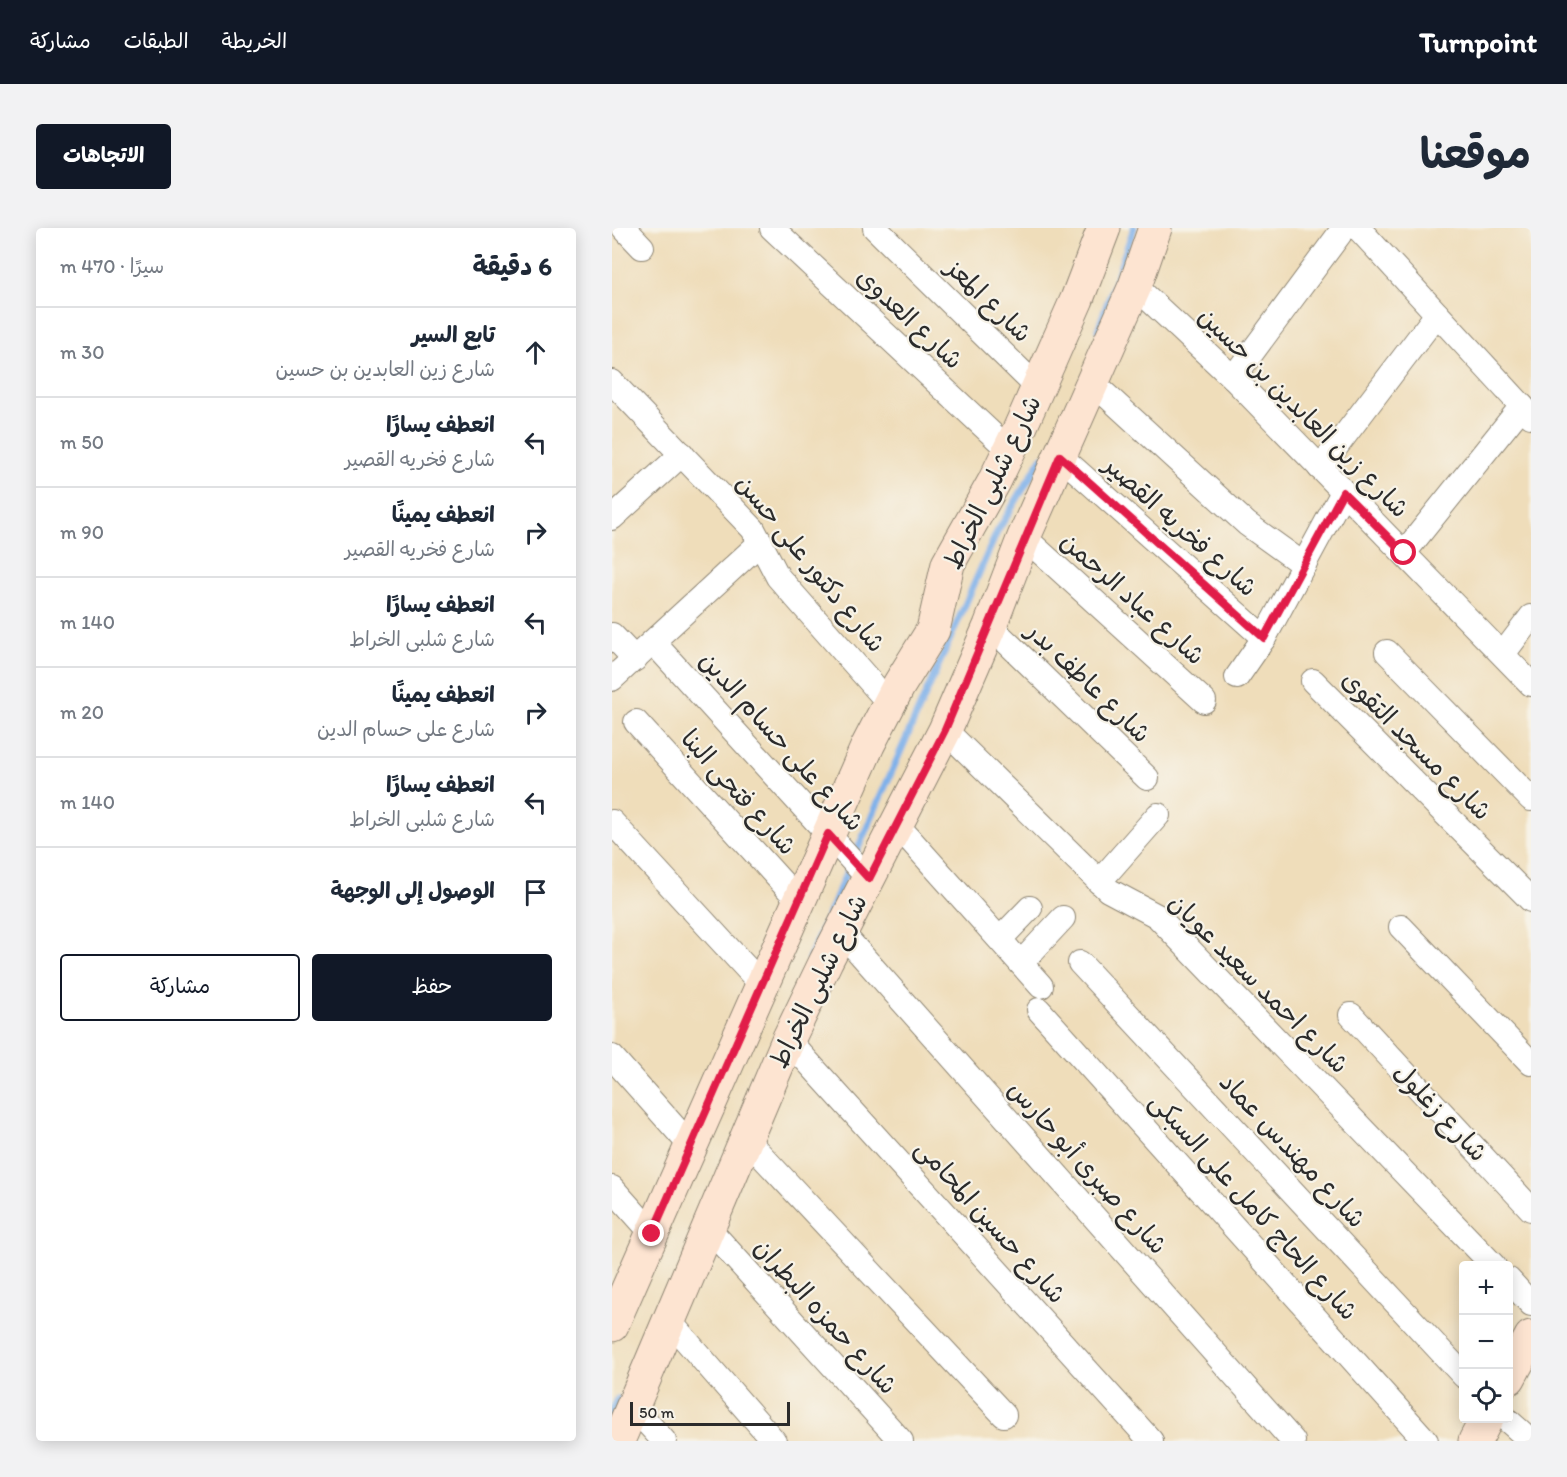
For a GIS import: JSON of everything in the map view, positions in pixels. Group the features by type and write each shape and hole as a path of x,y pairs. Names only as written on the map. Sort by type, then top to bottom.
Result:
{"street":[{"path":"624,228 642,246"},
{"name":"شارع العدوى","path":"771,228 1009,450"},
{"name":"شارع المعز","path":"875,228 1038,388"},
{"path":"1233,378 1344,228"},
{"path":"1358,228 1526,411 1404,553"},
{"name":"شارع شلبى الخراط","path":"613,1321 799,901 834,841 889,703 933,630 951,557 1009,450 1038,388 1127,237"},
{"name":"شارع شلبى الخراط","path":"618,1441 788,1040 841,932 864,874 898,826 945,730 990,626 1024,537 1135,286 1127,237"},
{"name":"شارع زين العابدين بن حسين","path":"1135,286 1233,378 1531,684"},
{"path":"1320,468 1437,314"},
{"name":"شارع دكتور على حسن","path":"612,382 748,523 761,542 765,555 778,577 889,703"},
{"path":"1093,383 1247,524 1304,565"},
{"path":"612,518 682,454"},
{"name":"شارع فخريه القصير","path":"1060,456 1264,638"},
{"name":"شارع فخريه القصير","path":"1237,677 1264,638 1343,492"},
{"name":"شارع عباد الرحمن","path":"1024,537 1204,701"},
{"path":"612,680 761,542"},
{"path":"1503,654 1531,617"},
{"name":"شارع عاطف بدر","path":"990,626 1147,778"},
{"path":"612,635 634,659"},
{"name":"شارع على حسام الدين","path":"653,642 864,874"},
{"path":"1387,652 1531,799"},
{"name":"شارع مسجد التقوى","path":"1313,681 1531,900"},
{"name":"شارع فتحى البنا","path":"636,722 799,901"},
{"name":"شارع احمد سعيد عويان","path":"945,730 1099,882 1116,896 1157,916 1489,1261"},
{"path":"1099,882 1158,815"},
{"path":"612,822 762,985"},
{"path":"898,826 1041,986"},
{"path":"1000,939 1030,908"},
{"path":"1021,963 1064,918"},
{"path":"1401,927 1531,1064"},
{"name":"شارع صبرى أبو حارس","path":"841,932 1293,1441"},
{"name":"شارع مهندس عماد","path":"1080,963 1459,1371"},
{"name":"شارع الحاج كامل على السبكى","path":"1039,1010 1426,1441"},
{"name":"شارع زغلول","path":"1352,1015 1531,1209"},
{"name":"شارع حسين المحامى","path":"788,1040 1151,1441"},
{"path":"612,1057 691,1146"},
{"path":"745,1138 1004,1415"},
{"path":"612,1188 652,1234"},
{"name":"شارع حمزه البطران","path":"709,1229 901,1441"},
{"path":"1513,1284 1531,1304"},
{"path":"670,1322 774,1441"},
{"path":"1513,1371 1531,1337"},
{"path":"633,1407 664,1441"},
{"path":"1475,1441 1484,1423"},
{"path":"1510,1423 1531,1441"}],"waterway":[{"path":"1098,330 1134,228"},
{"path":"855,855 997,532 1042,458"},
{"path":"809,959 850,865"},
{"path":"612,1413 618,1399"}],"route":[{"path":"652,1234 828,834 869,879 945,730 990,626 1024,537 1060,456 1264,638 1343,492 1404,553"}]}
